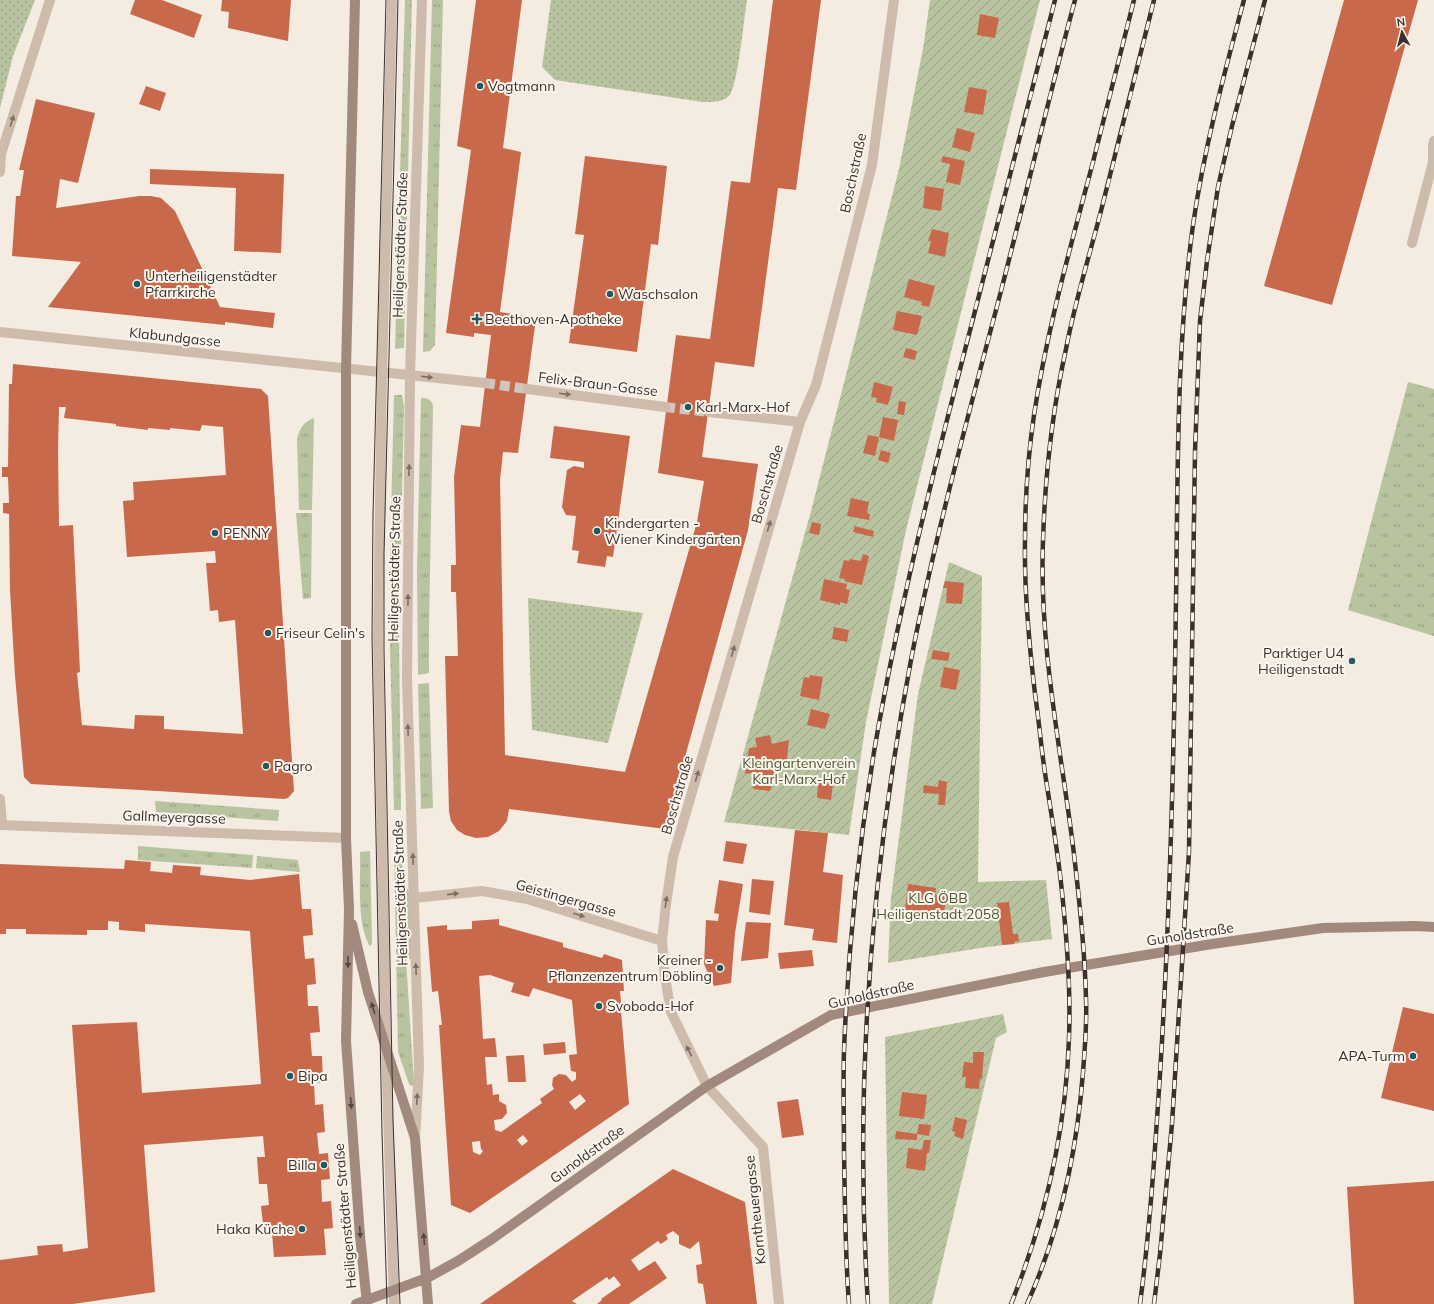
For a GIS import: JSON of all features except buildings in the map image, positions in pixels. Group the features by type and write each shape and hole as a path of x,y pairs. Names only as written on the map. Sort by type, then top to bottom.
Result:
{"main road":[{"name":"Heiligenstädter Straße","path":"355,0 346,369 346,838 349,909 346,1041 366,1302"},
{"name":"Heiligenstädter Straße","path":"349,909 368,992 415,1138 428,1304"},
{"name":"Gunoldstraße","path":"356,1304 366,1302 427,1278 458,1261 492,1239 707,1086 831,1015 1044,972 1212,944 1323,928 1434,927"}],"street":[{"path":"0,172 1,154 50,0"},
{"path":"392,0 382,372 378,638 386,1049 394,1304"},
{"name":"Heiligenstädter Straße","path":"415,1138 419,1067 407,678 410,374 422,0"},
{"name":"Boschstraße","path":"707,1086 671,1012 665,977 662,941 673,857 800,422 816,385 872,165 894,0"},
{"path":"1412,243 1433,162 1434,141"},
{"name":"Klabundgasse","path":"0,332 346,369"},
{"path":"346,369 410,374 485,383"},
{"name":"Felix-Braun-Gasse","path":"527,389 665,407"},
{"path":"709,412 800,422"},
{"path":"0,798 1,825"},
{"name":"Gallmeyergasse","path":"1,825 346,838"},
{"name":"Geistingergasse","path":"414,898 482,892 519,898 662,941"},
{"name":"Korntheuergasse","path":"707,1086 763,1147 779,1304"}],"green space":[{"path":"0,0 35,0 13,56 0,108"},
{"path":"405,0 412,0 404,348 395,349"},
{"path":"432,0 443,0 435,345 430,351 423,352"},
{"path":"551,0 747,0 738,66 729,96 716,102 703,102 555,80 542,67"},
{"name":"Kleingartenverein Karl-Marx-Hof","path":"930,0 1040,0 906,530 866,722 849,835 724,822 810,515 899,169 923,49"},
{"path":"1408,382 1434,389 1434,636 1348,610"},
{"path":"394,395 402,395 404,406 399,633 401,810 394,810 390,646 390,555"},
{"path":"421,398 429,399 433,406 429,673 418,675 417,570"},
{"path":"314,418 312,510 299,510 297,439 302,426 307,421"},
{"path":"296,513 312,513 311,598 303,599"},
{"name":"KLG ÖBB Heiligenstadt 2058","path":"949,562 982,576 978,882 1046,880 1052,939 980,948 888,963 891,898 918,694"},
{"path":"528,598 643,613 608,743 532,730"},
{"path":"429,683 433,808 421,809 418,684"},
{"path":"155,801 279,810 278,821 156,812"},
{"path":"138,846 253,855 252,868 138,860"},
{"path":"394,850 402,850 403,880 411,896 411,959 406,959 414,1084 412,1086 409,1084 398,1052"},
{"path":"370,851 371,946 369,945 362,924 360,887 360,852"},
{"path":"257,856 298,860 300,872 256,868"},
{"path":"1003,1014 1007,1032 996,1038 932,1304 889,1304 885,1037"}],"tunnel":[{"path":"485,383 527,389"},
{"path":"665,407 709,412"}],"tram line":[{"path":"386,0 373,515 372,638 387,1304"},
{"path":"398,0 384,554 384,650 393,1120 400,1304"}],"railway":[{"path":"849,1304 845,1208 844,1051 854,901 874,752 898,627 926,503 1055,0"},
{"path":"868,1304 864,1223 863,1142 869,981 885,820 897,740 920,614 942,521 1075,0"},
{"path":"1011,1304 1034,1240 1052,1174 1063,1106 1069,1038 1068,965 1062,892 1042,753 1027,618 1025,579 1026,493 1034,415 1039,383 1053,319 1134,0"},
{"path":"1027,1304 1049,1248 1065,1190 1080,1102 1086,1026 1084,961 1079,903 1073,846 1047,656 1044,617 1043,541 1047,469 1061,373 1078,295 1154,0"},
{"path":"1140,1304 1147,1247 1154,1161 1166,956 1171,837 1179,412 1183,318 1193,225 1203,168 1222,84 1244,0"},
{"path":"1154,1304 1172,1124 1189,852 1195,452 1200,321 1218,187 1232,126 1265,0"}],"place":[{"name":"Vogtmann","path":"480,86"},
{"name":"Unterheiligenstädter Pfarrkirche","path":"137,284"},
{"name":"Waschsalon","path":"610,294"},
{"name":"Beethoven-Apotheke","path":"477,319"},
{"name":"Karl-Marx-Hof","path":"688,407"},
{"name":"Kindergarten - Wiener Kindergärten","path":"597,531"},
{"name":"PENNY","path":"215,533"},
{"name":"Friseur Celin's","path":"268,633"},
{"name":"Parktiger U4 Heiligenstadt","path":"1352,661"},
{"name":"Pagro","path":"266,766"},
{"name":"Kreiner - Pflanzenzentrum Döbling","path":"720,968"},
{"name":"Svoboda-Hof","path":"599,1006"},
{"name":"APA-Turm","path":"1413,1056"},
{"name":"Bipa","path":"290,1076"},
{"name":"Billa","path":"324,1165"},
{"name":"Haka Küche","path":"302,1229"}]}
